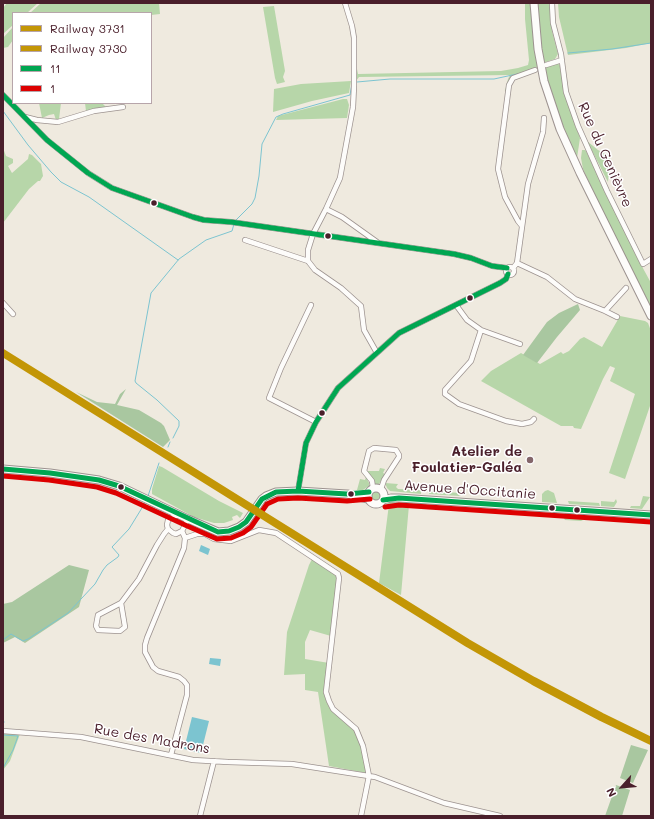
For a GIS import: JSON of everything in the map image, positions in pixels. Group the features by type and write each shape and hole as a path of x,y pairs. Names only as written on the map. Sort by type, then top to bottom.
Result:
{"main road":[{"path":"534,3 539,55 544,81 560,129 651,316"},
{"path":"3,469 50,473 93,479 119,486 188,519"},
{"name":"Avenue d'Occitanie","path":"188,519 218,532 229,531 246,522 266,496 276,492 298,490 347,494 376,493 651,514"},
{"name":"Avenue d'Occitanie","path":"376,493 394,498 651,514"}],"street":[{"path":"308,261 308,250 313,234 340,178 353,107 354,38 345,3"},
{"name":"Rue du Genièvre","path":"552,3 553,23 562,60 566,92 578,126 606,191 643,264 651,259"},
{"path":"546,65 562,60"},
{"path":"522,226 506,197 498,169 509,84 513,78 535,70"},
{"path":"3,95 47,140 88,173 112,188 193,217 204,220 241,223 454,254 471,258 492,266 513,268"},
{"path":"25,117 58,122 94,112 123,107"},
{"path":"508,274 512,274 514,271 513,268 517,263 528,184 543,132 544,118"},
{"path":"326,209 342,217 378,243"},
{"path":"245,240 308,261 315,270 341,288 361,306 364,330 377,353"},
{"path":"517,263 547,277 575,299 617,317"},
{"path":"298,490 300,471 306,443 316,422 338,388 399,333 500,283 506,279 508,274 506,268"},
{"path":"605,311 626,288"},
{"path":"3,302 13,314"},
{"path":"311,305 269,398 316,422"},
{"path":"456,305 467,320 481,330 520,344"},
{"path":"481,330 471,361 444,391 446,395 456,403 514,424 527,423 534,419"},
{"path":"374,448 396,450 399,453 399,457 376,493 372,481 364,471 370,451 374,448"},
{"path":"121,602 125,627 120,631 98,630 96,626 98,614 121,602 139,579 157,544 168,529 168,520 161,505"},
{"path":"168,520 179,514"},
{"path":"168,529 176,534 182,531 188,519"},
{"path":"185,538 197,534 205,534 214,539 230,541 259,530 276,533 338,574 339,578 331,654 326,683 327,695 333,709 358,732 364,751 369,776 361,816"},
{"path":"171,755 187,695 187,685 179,677 158,671 153,667 145,652 145,645 146,638 184,548 185,538 182,531"},
{"name":"Rue des Madrons","path":"4,730 81,737 193,760 292,764 369,776 384,780 444,803 500,816"},
{"path":"200,816 214,761"}],"green space":[{"path":"7,3 38,3 28,12 12,12 12,26 3,34 3,8"},
{"path":"41,3 159,3 160,14 152,15 152,12 31,12"},
{"path":"525,3 531,3 538,67 511,77 508,81 507,91 505,91 508,79 510,75 359,77 356,81 356,64 358,74 501,71 528,65 529,60"},
{"path":"537,3 550,3 552,31 558,54 555,59 543,63"},
{"path":"558,3 651,3 651,43 626,48 568,55 559,17"},
{"path":"274,6 285,71 283,77 285,82 277,84 263,7"},
{"path":"12,28 12,41 8,47 3,48 3,38"},
{"path":"558,63 560,66 565,95 580,138 576,159 563,130 544,67"},
{"path":"351,81 349,93 312,101 273,112 274,89 301,84"},
{"path":"347,99 349,105 347,118 276,120 278,116"},
{"path":"39,104 61,104 59,119 56,120 54,114 42,118"},
{"path":"85,104 103,104 107,108 86,111"},
{"path":"587,141 598,150 610,156 608,182"},
{"path":"3,148 6,156 13,159 13,163 8,166 12,173 28,159 29,154 41,164 43,176 40,181 29,189 3,223"},
{"path":"582,150 586,151 651,283 651,310 583,169 581,158"},
{"path":"578,304 580,310 537,363 523,355 547,322 559,313"},
{"path":"620,316 645,321 648,323 651,331 651,403 625,479 609,473 635,394 610,381 615,368 610,366 581,429 574,428 573,426 561,426 481,381 491,371 521,353 540,364 561,352 563,354 569,351 580,339 584,337 602,347"},
{"path":"126,389 117,405 139,410 161,423 164,426 170,440 163,447 76,392 97,402 115,404 120,394"},
{"path":"159,466 219,501 243,513 240,518 237,515 232,517 233,520 224,523 214,523 194,517 152,494 152,489"},
{"path":"380,468 385,469 383,473 385,474 379,484 374,484 366,471 379,471"},
{"path":"366,477 369,486 363,490 357,490 360,479 365,480"},
{"path":"385,483 398,484 396,487 398,489 421,490 421,494 390,491"},
{"path":"374,490 378,490 381,495 378,500 374,500 371,497 371,493"},
{"path":"548,490 554,493 557,503 542,502 542,494"},
{"path":"429,491 461,493 461,495 429,494"},
{"path":"643,496 650,497 642,509 630,508 631,506 640,506"},
{"path":"616,499 617,502 614,507 601,506 601,501 614,502"},
{"path":"568,501 599,503 600,506 569,504"},
{"path":"389,502 426,504 428,506 409,505 401,595 379,583 389,504 386,505"},
{"path":"565,513 582,515 583,520 565,520 563,517"},
{"path":"312,559 335,573 337,579 331,636 310,630 305,642 305,659 329,663 327,702 355,731 360,741 367,770 366,773 329,766 318,692 305,690 305,674 284,675 287,632"},
{"path":"69,565 89,570 79,607 25,643 15,637 3,643 3,604 12,602"},
{"path":"3,732 20,734 10,761 3,770"},
{"path":"631,745 648,750 633,783 620,778"},
{"path":"616,785 630,790 622,816 605,816"}],"water":[{"path":"201,545 210,549 208,555 199,551"},
{"path":"210,658 221,659 220,666 209,664"},
{"path":"192,717 209,721 201,753 184,749"}],"waterway":[{"path":"568,53 612,49 651,43"},
{"path":"357,82 390,79 494,79 517,74"},
{"path":"235,221 252,204 255,198 262,144 276,117 350,95 352,83"},
{"path":"3,111 28,145 61,182 89,197 178,260"},
{"path":"173,438 179,426 179,421 135,381 151,293 179,259 206,240 232,231 234,224"},
{"path":"168,447 170,442"},
{"path":"148,496 159,463"},
{"path":"3,640 11,634 23,641 28,639 68,613 95,584 107,565 118,557 119,555 112,547 129,529 145,503"},
{"path":"3,719 3,725"},
{"path":"3,735 18,736 13,750 3,768"}],"rail line":[{"name":"3731","path":"3,352 468,642 534,680 651,740"},
{"name":"3730","path":"3,354 467,644 533,682 601,718 651,742"}],"transit line":[{"name":"11","path":"3,95 47,140 88,173 112,188 193,217 204,220 231,222 454,254 471,258 492,266 507,268"},
{"name":"11","path":"298,491 306,443 316,422 338,388 399,333 500,283 506,279 508,274"},
{"name":"11","path":"3,469 50,473 99,480 119,486 218,532 229,531 239,527 246,522 262,499 276,492 298,491 347,494 369,492"},
{"name":"1","path":"3,476 49,480 97,487 116,493 217,539 231,538 243,533 251,527 267,504 278,499 298,498 347,501 370,499"},
{"name":"11","path":"383,500 399,498 651,515"},
{"name":"1","path":"385,507 399,505 651,522"}],"place":[{"name":"Atelier de Foulatier-Galéa","path":"530,460"}]}
